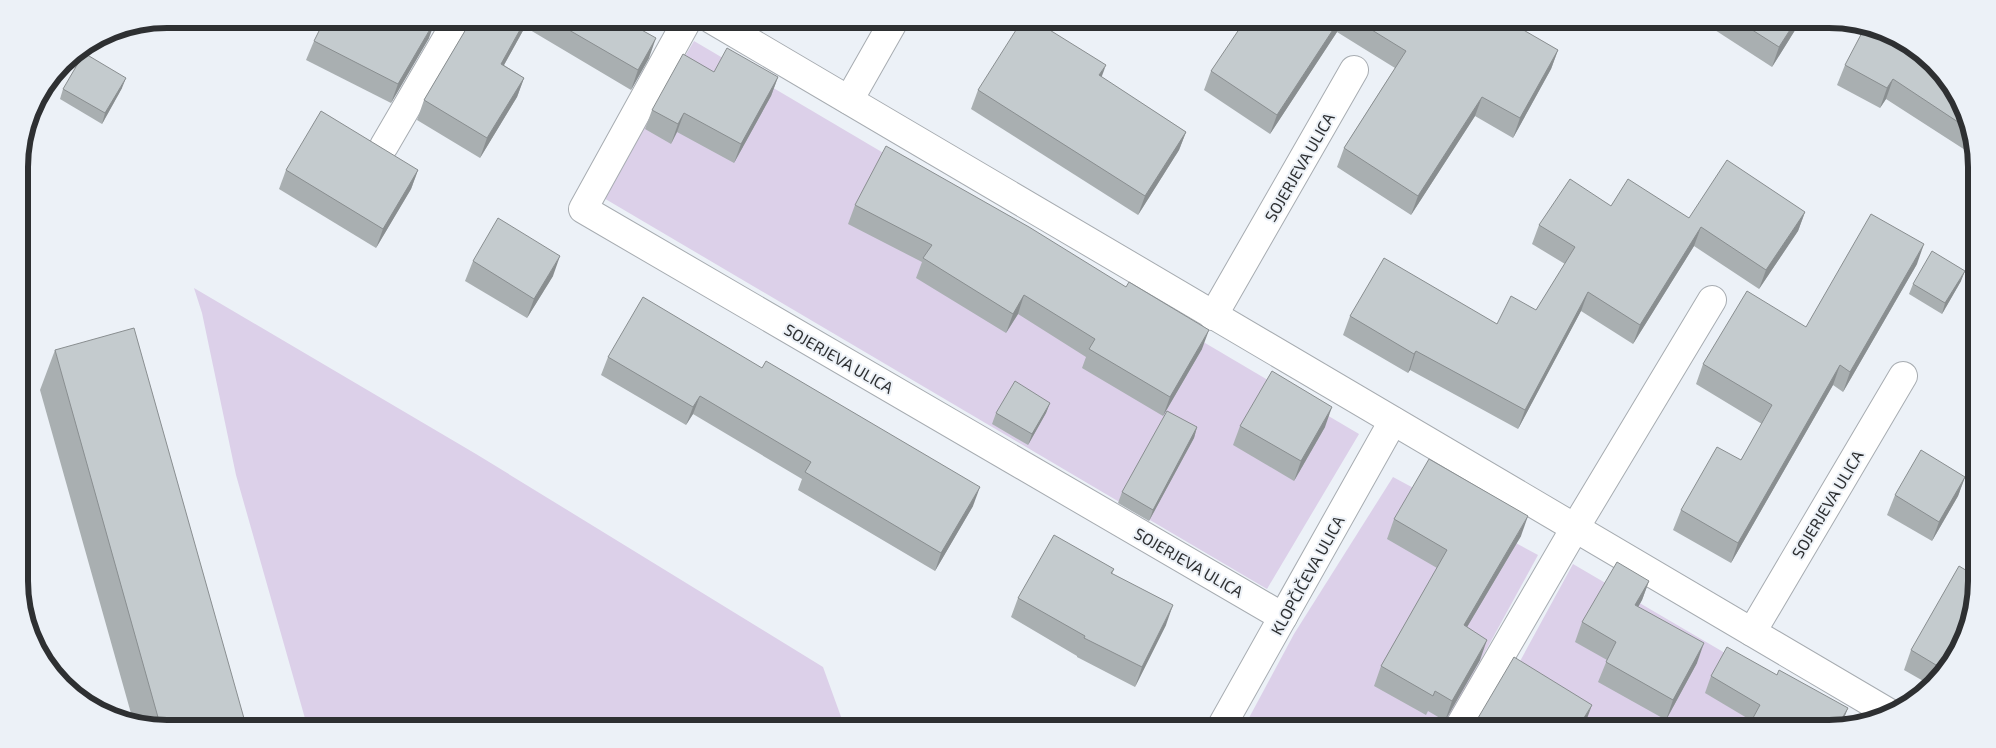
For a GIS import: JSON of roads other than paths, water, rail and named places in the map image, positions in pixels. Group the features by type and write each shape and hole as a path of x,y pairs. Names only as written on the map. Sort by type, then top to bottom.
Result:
{"street":[{"path":"384,146 453,28"},
{"name":"SOJERJEVA ULICA","path":"683,28 583,209 1283,617"},
{"path":"726,28 1884,710"},
{"path":"849,100 890,28"},
{"name":"SOJERJEVA ULICA","path":"1214,316 1354,70"},
{"path":"1463,720 1575,528 1712,300"},
{"name":"SOJERJEVA ULICA","path":"1752,632 1903,376"},
{"name":"KLOPČIČEVA ULICA","path":"1225,720 1393,421"}]}
